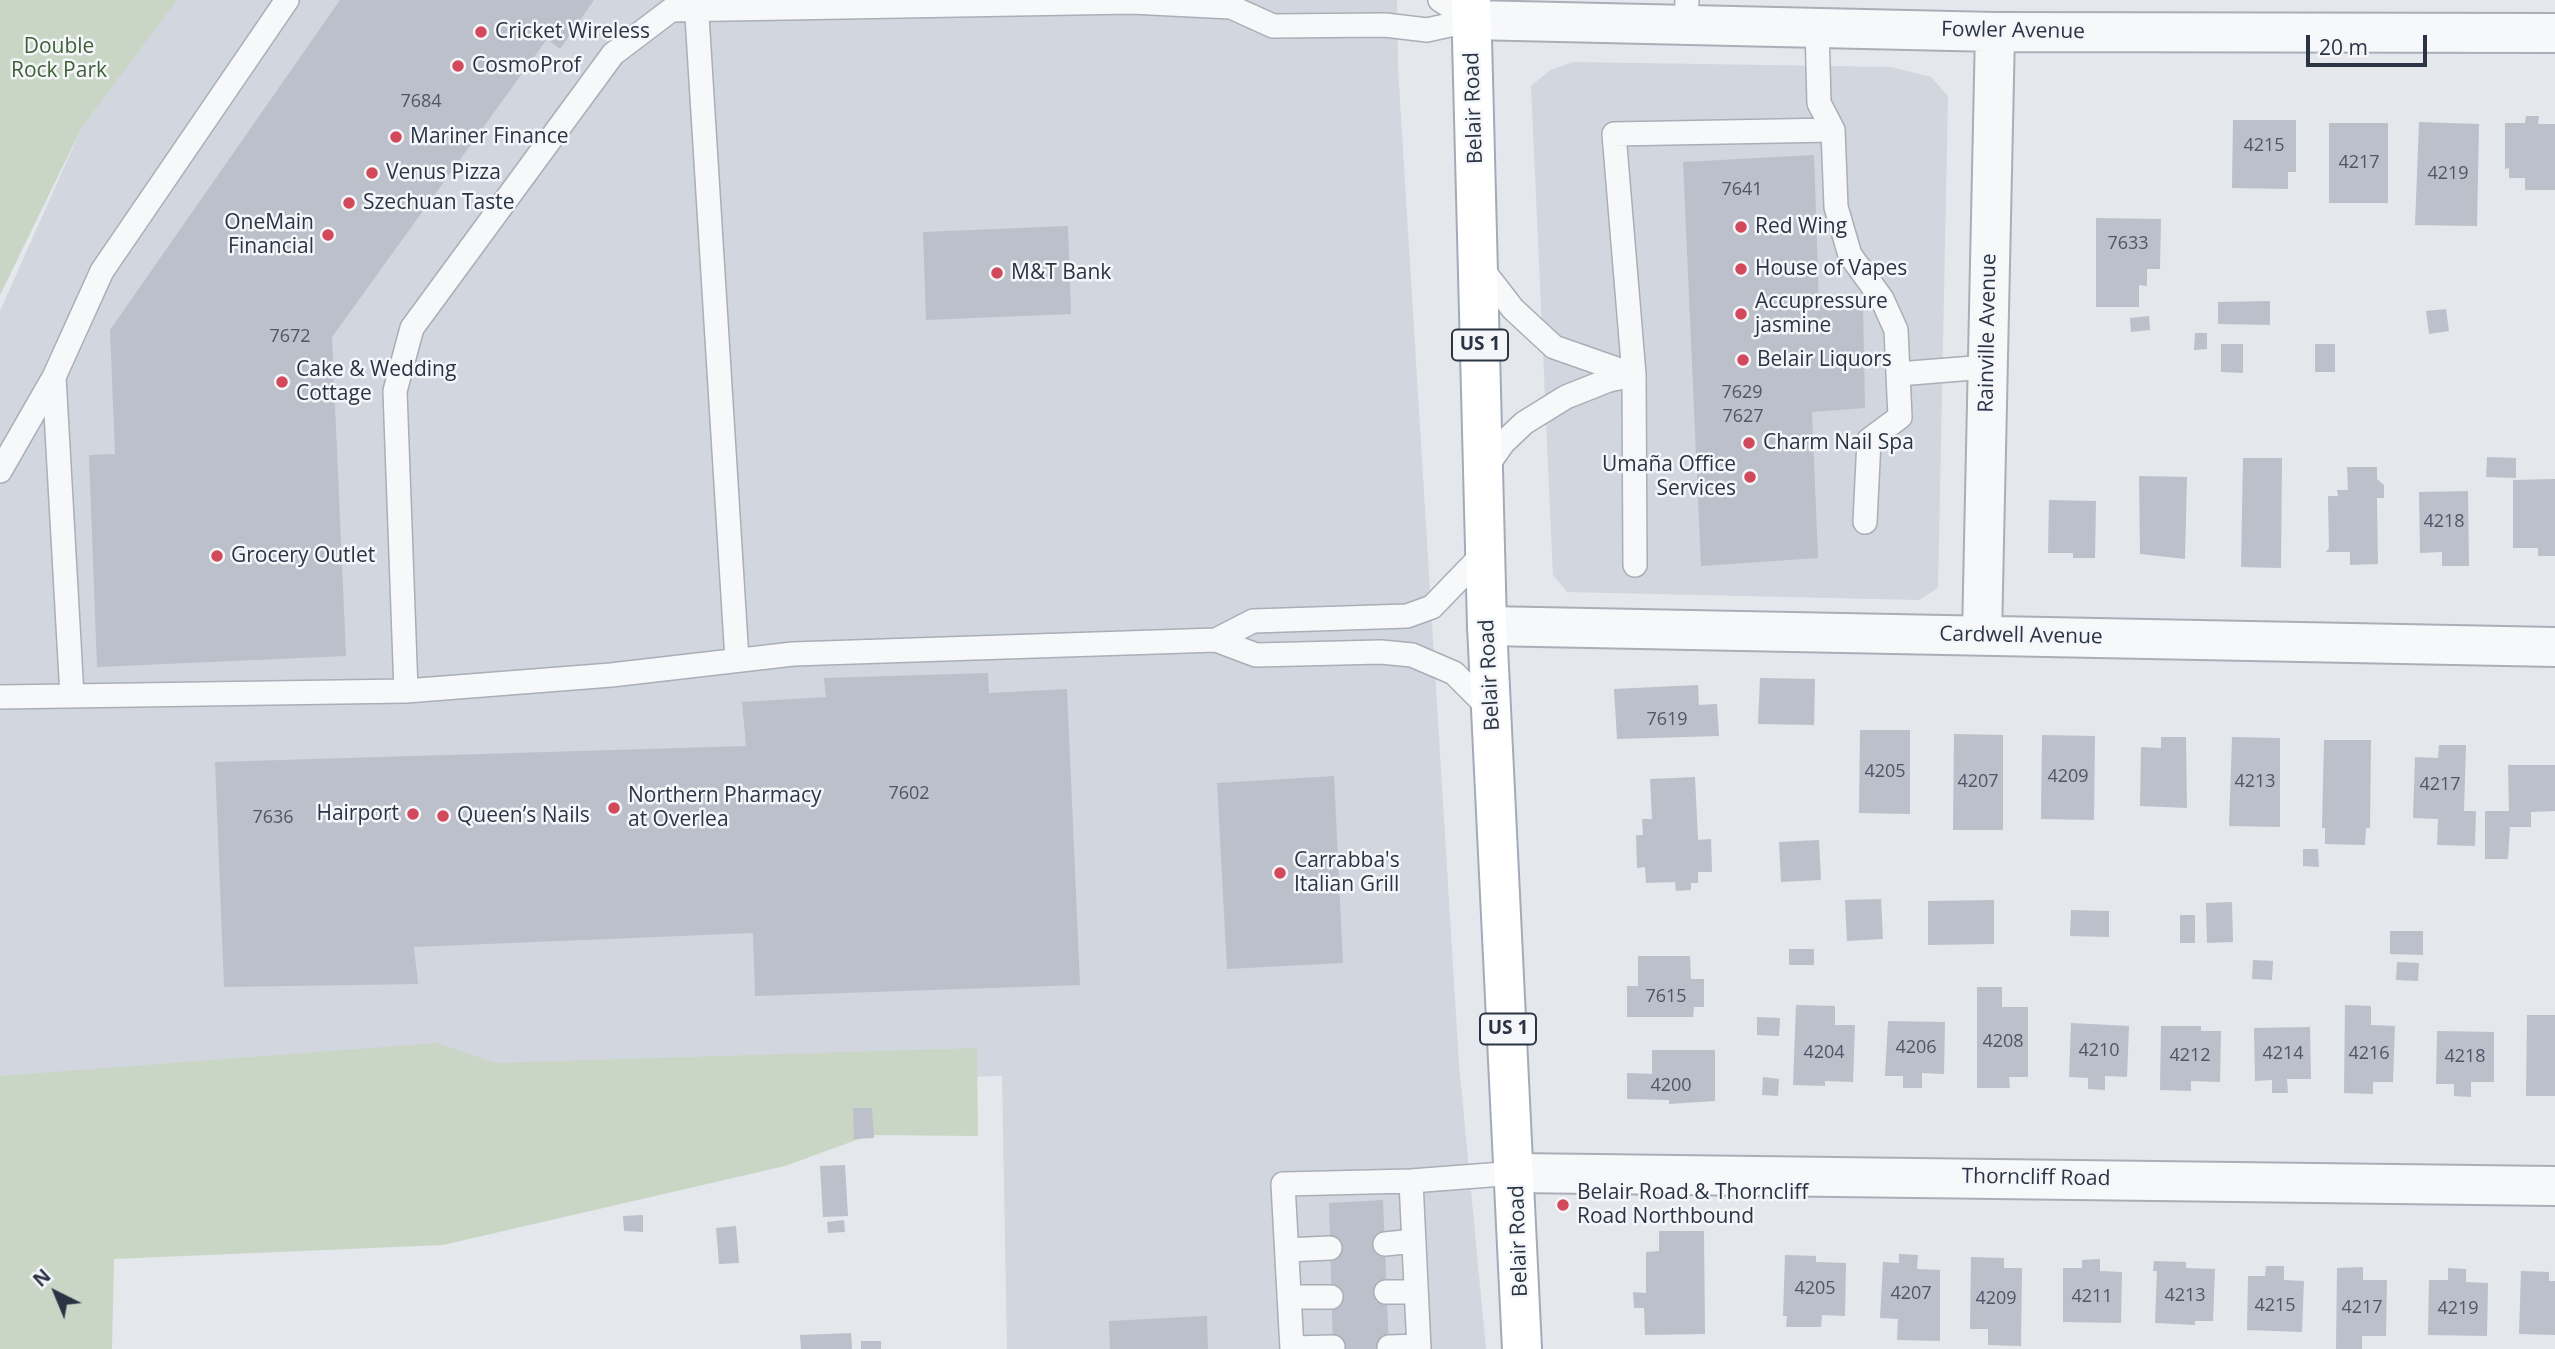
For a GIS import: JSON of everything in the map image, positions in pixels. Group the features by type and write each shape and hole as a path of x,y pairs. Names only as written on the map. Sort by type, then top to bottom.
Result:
{"main road":[{"name":"Belair Road","path":"1472,10 1491,710 1516,1173 1522,1349"}],"street":[{"name":"Fowler Avenue","path":"1472,10 1687,12 1817,27 1996,32 2555,33"},
{"name":"Rainville Avenue","path":"1982,635 1987,480 1986,367 1996,32"},
{"name":"Cardwell Avenue","path":"1488,626 2555,647"},
{"name":"Thorncliff Road","path":"1516,1173 2555,1186"}],"lane":[{"path":"0,471 54,377 102,271 287,0"},
{"path":"1440,0 1472,10"},
{"path":"406,691 395,391 412,328 613,54 671,10 697,5 1131,2 1238,4 1273,26 1385,25 1427,30 1472,10"},
{"path":"697,5 737,660"},
{"path":"1817,27 1819,103 1833,130 1836,207 1850,256 1882,299 1896,330 1900,417 1869,440 1866,522"},
{"path":"1635,565 1634,375 1614,134 1833,130"},
{"path":"1478,263 1513,309 1554,347 1634,375"},
{"path":"1898,374 1986,367"},
{"path":"1483,471 1503,443 1524,423 1566,397 1609,380 1634,375"},
{"path":"54,377 72,696"},
{"path":"1216,640 1253,621 1407,616 1432,607 1486,551"},
{"path":"0,697 406,691 611,675 793,653 1216,640 1256,655 1381,652 1412,655 1454,673 1491,710"},
{"path":"1333,1347 1292,1349 1283,1184 1411,1181 1516,1173"},
{"path":"1389,1347 1419,1348 1411,1181"},
{"path":"1385,1244 1414,1241"},
{"path":"1287,1250 1330,1248"},
{"path":"1386,1292 1416,1292"},
{"path":"1289,1297 1331,1297"}],"shaded area":[{"path":"175,0 1397,0 1398,68 1459,1064 1486,1349 1007,1349 1002,1076 0,1098 0,311 82,127"},
{"path":"1573,62 1891,67 1931,77 1948,96 1938,588 1919,600 1567,592 1553,575 1531,86 1550,70"}],"green space":[{"name":"Double Rock Park","path":"0,0 177,0 82,127 0,295"},
{"path":"437,1043 495,1063 977,1048 978,1136 870,1135 785,1166 443,1245 114,1259 112,1349 0,1349 0,1076"}],"building":[{"path":"340,0 594,0 560,49 547,39 332,337 346,656 97,667 89,455 115,454 110,330"},
{"path":"2526,116 2539,116 2538,124 2555,124 2555,190 2525,190 2525,178 2509,178 2509,168 2505,169 2505,123 2525,123"},
{"path":"2233,120 2296,120 2296,172 2288,172 2288,189 2232,188"},
{"path":"2419,122 2479,124 2477,226 2415,225"},
{"path":"2329,123 2388,123 2388,203 2329,203"},
{"path":"1814,155 1819,306 1863,304 1865,408 1812,412 1818,558 1701,566 1683,162"},
{"path":"2096,218 2161,219 2160,269 2147,269 2147,286 2139,285 2139,307 2096,307"},
{"name":"M&T Bank","path":"1068,226 1071,314 926,320 923,232"},
{"path":"2270,301 2270,325 2218,324 2218,302"},
{"path":"2446,309 2449,331 2429,334 2426,311"},
{"path":"2149,316 2150,330 2131,332 2130,318"},
{"path":"2195,333 2207,333 2207,349 2194,350"},
{"path":"2221,344 2243,344 2243,373 2221,372"},
{"path":"2315,344 2335,344 2335,372 2315,372"},
{"path":"2487,457 2516,458 2516,478 2486,477"},
{"path":"2243,458 2282,458 2281,568 2241,567"},
{"path":"2347,467 2377,467 2377,479 2384,485 2384,498 2377,498 2378,564 2350,565 2350,552 2326,552 2329,548 2328,496 2338,496 2337,490 2348,490"},
{"path":"2139,476 2187,477 2185,559 2140,554"},
{"path":"2555,479 2555,556 2538,556 2538,548 2513,548 2513,480"},
{"path":"2468,491 2469,566 2442,566 2442,552 2420,553 2419,492"},
{"path":"2049,500 2096,501 2095,558 2073,558 2073,553 2048,553"},
{"path":"988,673 989,693 1067,689 1080,985 755,996 753,933 414,947 418,984 224,987 215,762 746,746 742,702 826,697 824,678"},
{"path":"1760,678 1815,679 1814,725 1758,724"},
{"path":"1698,685 1699,705 1717,704 1719,736 1617,739 1614,689"},
{"path":"1860,730 1910,730 1910,814 1859,813"},
{"path":"1954,734 2003,735 2003,830 1953,830"},
{"path":"2042,735 2095,736 2094,820 2041,819"},
{"path":"2161,737 2186,737 2187,808 2140,806 2141,747 2161,748"},
{"path":"2232,737 2280,738 2280,827 2229,826"},
{"path":"2324,740 2371,740 2370,828 2366,828 2365,845 2325,844 2325,828 2322,828"},
{"path":"2439,745 2466,745 2464,811 2476,811 2475,846 2437,845 2438,819 2413,818 2415,757 2438,758"},
{"path":"2508,765 2555,765 2555,811 2531,812 2531,827 2510,827 2508,859 2485,859 2485,811 2509,811"},
{"name":"Carrabba's Italian Grill","path":"1334,776 1343,963 1227,969 1217,783"},
{"path":"1695,777 1698,840 1711,839 1712,872 1698,872 1698,883 1691,883 1691,890 1676,891 1675,882 1646,883 1645,867 1637,868 1636,835 1643,835 1642,819 1652,819 1650,779"},
{"path":"1819,840 1821,880 1781,882 1779,842"},
{"path":"2303,849 2318,849 2319,867 2303,866"},
{"path":"1881,899 1883,939 1847,941 1845,900"},
{"path":"1994,900 1994,944 1928,945 1928,901"},
{"path":"2232,902 2233,942 2207,943 2206,903"},
{"path":"2071,910 2109,911 2109,937 2070,936"},
{"path":"2180,915 2195,915 2195,943 2180,943"},
{"path":"2390,931 2423,931 2423,955 2390,954"},
{"path":"1789,949 1814,949 1814,965 1789,965"},
{"path":"1638,956 1690,956 1691,979 1704,979 1704,1007 1694,1007 1693,1017 1627,1017 1627,986 1638,986"},
{"path":"2253,960 2273,961 2272,980 2252,979"},
{"path":"2397,962 2419,963 2418,981 2396,980"},
{"path":"1977,987 2002,987 2002,1007 2028,1007 2028,1077 2009,1077 2010,1088 1977,1088"},
{"path":"1796,1005 1835,1006 1835,1025 1855,1025 1853,1082 1825,1081 1825,1086 1793,1085"},
{"path":"2345,1005 2371,1006 2371,1025 2395,1026 2393,1082 2373,1082 2373,1094 2344,1093"},
{"path":"2527,1015 2555,1015 2555,1096 2526,1096"},
{"path":"1757,1017 1780,1018 1779,1036 1757,1035"},
{"path":"1888,1021 1945,1022 1944,1074 1922,1073 1922,1088 1903,1088 1903,1076 1885,1076"},
{"path":"2071,1023 2129,1026 2127,1077 2105,1076 2105,1090 2088,1089 2088,1078 2069,1077"},
{"path":"2161,1026 2201,1026 2201,1031 2221,1031 2220,1082 2191,1081 2191,1091 2160,1090"},
{"path":"2310,1027 2311,1079 2287,1079 2288,1093 2272,1093 2272,1080 2255,1081 2254,1028"},
{"path":"2437,1031 2494,1032 2494,1082 2471,1082 2471,1097 2454,1096 2454,1084 2436,1084"},
{"path":"1652,1050 1715,1050 1715,1101 1669,1104 1669,1100 1627,1099 1627,1073 1652,1074"},
{"path":"1763,1077 1779,1079 1778,1096 1762,1095"},
{"path":"853,1108 872,1108 874,1138 854,1139"},
{"path":"845,1165 848,1216 823,1217 820,1166"},
{"path":"1383,1200 1389,1349 1333,1349 1329,1203"},
{"path":"643,1215 643,1232 624,1231 623,1216"},
{"path":"844,1220 845,1232 828,1233 827,1222"},
{"path":"736,1226 739,1263 719,1264 716,1228"},
{"path":"1659,1231 1704,1231 1705,1334 1645,1335 1644,1308 1634,1308 1633,1292 1646,1293 1646,1252 1659,1251"},
{"path":"1899,1254 1918,1255 1917,1269 1940,1270 1940,1341 1897,1340 1898,1319 1880,1318 1883,1262 1899,1263"},
{"path":"1785,1255 1816,1256 1816,1262 1846,1263 1845,1316 1822,1315 1821,1327 1786,1327 1787,1316 1783,1316"},
{"path":"1971,1257 2004,1258 2004,1268 2022,1268 2021,1346 1988,1345 1988,1329 1970,1329"},
{"path":"2100,1259 2100,1271 2122,1272 2121,1323 2063,1322 2063,1268 2082,1268 2082,1260"},
{"path":"2154,1261 2186,1262 2186,1268 2215,1269 2213,1321 2195,1321 2195,1325 2155,1323 2157,1271 2153,1271"},
{"path":"2266,1266 2284,1266 2284,1280 2304,1281 2302,1332 2247,1330 2248,1276 2265,1276"},
{"path":"2363,1267 2363,1280 2387,1280 2386,1336 2362,1336 2362,1349 2336,1349 2337,1268"},
{"path":"2448,1268 2466,1269 2466,1282 2488,1283 2487,1336 2428,1335 2429,1280 2448,1280"},
{"path":"2521,1271 2549,1272 2549,1281 2555,1281 2555,1335 2519,1334"},
{"path":"1207,1316 1208,1349 1110,1349 1109,1321"},
{"path":"851,1333 852,1349 801,1349 800,1335"},
{"path":"861,1341 881,1341 881,1349 861,1349"}],"place":[{"name":"Cricket Wireless","path":"481,32"},
{"name":"CosmoProf","path":"458,66"},
{"name":"Mariner Finance","path":"396,137"},
{"name":"Venus Pizza","path":"372,173"},
{"name":"Szechuan Taste","path":"349,203"},
{"name":"Red Wing","path":"1741,227"},
{"name":"OneMain Financial","path":"328,235"},
{"name":"House of Vapes","path":"1741,269"},
{"name":"M&T Bank","path":"997,273"},
{"name":"Accupressure jasmine","path":"1741,314"},
{"name":"Belair Liquors","path":"1743,360"},
{"name":"Cake & Wedding Cottage","path":"282,382"},
{"name":"Charm Nail Spa","path":"1749,443"},
{"name":"Umaña Office Services","path":"1750,477"},
{"name":"Grocery Outlet","path":"217,556"},
{"name":"Northern Pharmacy at Overlea","path":"614,808"},
{"name":"Hairport","path":"413,814"},
{"name":"Queen’s Nails","path":"443,816"},
{"name":"Carrabba's Italian Grill","path":"1280,873"},
{"name":"Belair Road & Thorncliff Road Northbound","path":"1563,1205"}]}
